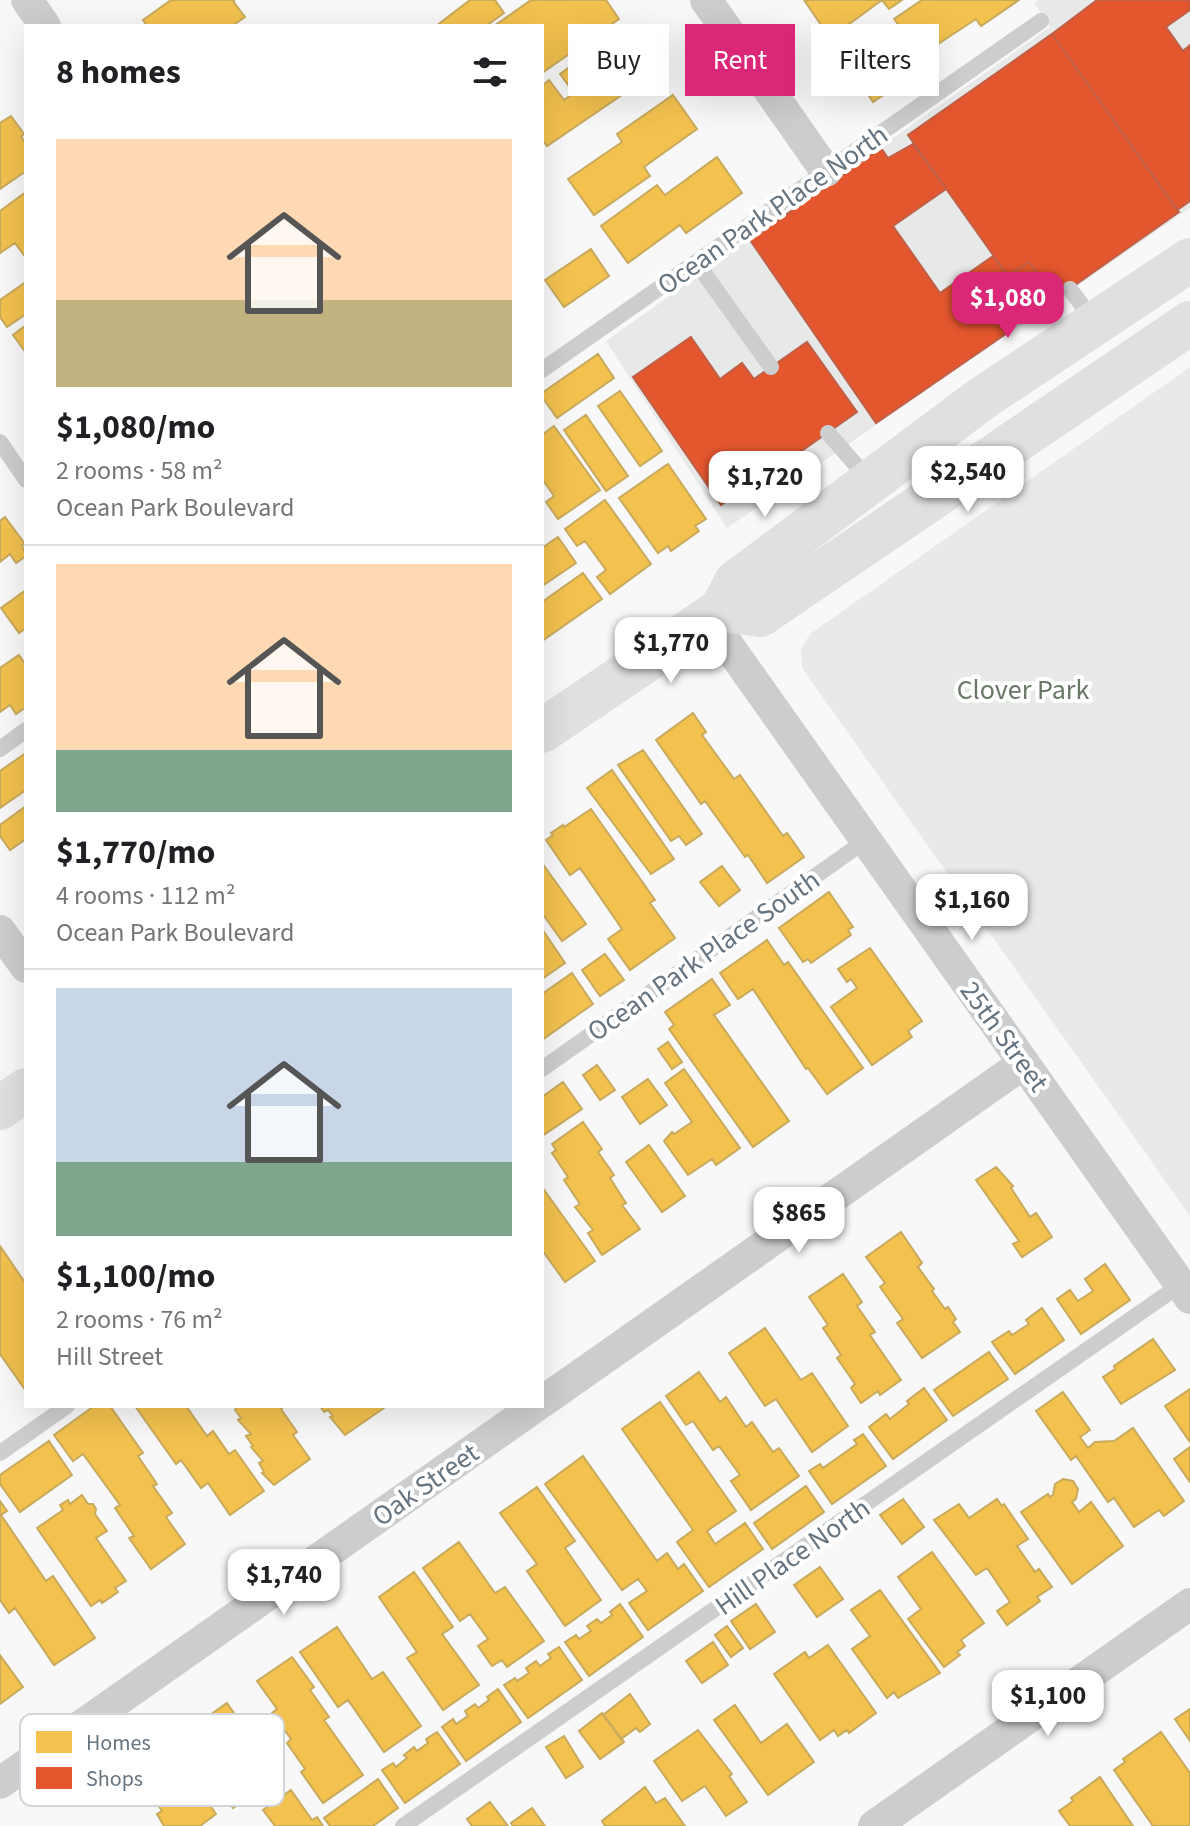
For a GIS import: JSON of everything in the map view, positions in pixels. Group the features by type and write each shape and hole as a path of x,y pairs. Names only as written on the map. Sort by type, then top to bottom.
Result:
{"street":[{"path":"27,0 44,24"},
{"path":"706,0 826,171"},
{"path":"544,730 715,614 736,582 984,397 1190,260"},
{"path":"715,614 760,615 1190,323"},
{"name":"25th Street","path":"715,614 865,841 1185,1292"},
{"path":"0,931 24,964"},
{"path":"544,1401 1024,1063"},
{"path":"0,1108 24,1091"},
{"name":"Oak Street","path":"98,1714 533,1408"},
{"path":"874,1826 1190,1604"},
{"name":"Oak Street","path":"0,1783 20,1769"}],"lane":[{"name":"Ocean Park Place North","path":"544,369 1041,21"},
{"path":"696,262 771,367"},
{"path":"1070,289 1095,323"},
{"path":"828,433 871,483"},
{"path":"0,442 24,477"},
{"path":"0,749 24,731"},
{"name":"Ocean Park Place South","path":"544,1068 865,841"},
{"name":"Hill Place North","path":"403,1826 1185,1292"},
{"path":"0,1453 64,1408"}],"shaded area":[{"path":"1038,0 1190,0 1190,208 727,528 606,341 1050,27 1034,3"}],"green space":[{"name":"Clover Park","path":"1190,367 1190,1216 802,668 801,649 810,634"}],"building: Homes":[{"path":"171,0 235,0 245,17 235,24 146,24 143,20"},
{"path":"470,0 495,0 504,13 489,24 439,24"},
{"path":"531,0 606,0 619,19 612,24 568,24 568,55 544,72 544,24 497,24"},
{"path":"804,0 882,0 849,24 820,24"},
{"path":"882,0 902,0 889,9"},
{"path":"922,0 1019,0 981,26 976,19 939,43 939,24 898,24 894,19"},
{"path":"568,68 568,85 560,74"},
{"path":"549,80 564,100 570,96 620,96 547,146 544,142 544,84"},
{"path":"673,95 697,129 644,167 650,176 594,215 568,179 622,142 617,134"},
{"path":"11,116 24,134 21,137 24,141 24,172 0,189 0,123"},
{"path":"717,157 742,193 686,233 680,225 628,263 601,226 657,185 665,195"},
{"path":"24,193 24,255 15,243 0,253 0,211"},
{"path":"591,249 609,276 564,307 545,280"},
{"path":"24,283 24,315 7,327 0,317 0,300"},
{"path":"24,327 24,350 13,335"},
{"path":"598,354 614,378 557,418 544,400 544,392"},
{"path":"620,391 662,451 640,466 598,406"},
{"path":"586,415 628,476 606,491 564,430"},
{"path":"554,426 600,490 558,519 546,502 554,496 544,482 544,434"},
{"path":"668,464 706,519 695,526 699,531 671,551 668,546 658,553 619,498"},
{"path":"605,500 651,564 610,594 597,577 606,570 585,541 577,546 565,529"},
{"path":"5,517 24,543 24,557 16,563 10,554 0,562 0,521"},
{"path":"558,537 576,563 544,585 544,547"},
{"path":"583,573 602,599 544,640 544,601"},
{"path":"24,591 24,629 19,633 1,608"},
{"path":"19,655 24,662 24,708 16,714 10,705 0,712 0,668"},
{"path":"693,713 706,732 702,735 734,779 740,775 783,836 787,833 804,857 767,883 705,801 701,804 656,740"},
{"path":"643,750 702,834 686,845 679,836 671,841 618,765"},
{"path":"24,754 24,791 0,808 0,771"},
{"path":"612,770 674,859 651,874 587,788"},
{"path":"24,807 24,840 10,850 0,836 0,825"},
{"path":"591,809 655,900 650,903 675,938 630,970 608,939 622,929 580,868 570,875 546,840 553,835 551,833"},
{"path":"544,866 586,924 562,941 544,916"},
{"path":"722,866 740,890 719,906 700,882"},
{"path":"829,892 853,927 848,930 851,935 811,963 808,959 803,962 779,928"},
{"path":"544,932 565,963 544,978"},
{"path":"767,940 784,965 788,962 863,1068 827,1094 806,1069 753,989 738,999 720,973"},
{"path":"870,948 922,1021 908,1031 912,1037 872,1065 831,1007 857,988 851,979 847,982 838,969"},
{"path":"605,954 624,980 600,996 582,970"},
{"path":"572,973 593,1004 544,1039 544,993"},
{"path":"712,979 730,1005 714,1015 789,1121 753,1147 669,1029 674,1025 665,1012"},
{"path":"668,1042 682,1062 672,1069 658,1049"},
{"path":"597,1065 615,1090 600,1100 583,1075"},
{"path":"684,1069 740,1148 716,1165 712,1159 688,1175 664,1141 672,1132 674,1134 692,1122 665,1083"},
{"path":"648,1079 667,1105 640,1124 622,1097"},
{"path":"563,1082 582,1109 544,1135 544,1096"},
{"path":"583,1122 602,1149 598,1152 614,1175 610,1178 626,1203 622,1205 640,1229 602,1255 588,1233 593,1230 575,1207 580,1204 564,1180 568,1177 552,1153 556,1150 552,1144"},
{"path":"649,1145 685,1196 662,1212 626,1162"},
{"path":"996,1167 1013,1186 1011,1188 1030,1217 1036,1213 1052,1237 1022,1257 1013,1244 1019,1241 976,1180"},
{"path":"544,1190 595,1261 565,1282 544,1253"},
{"path":"901,1232 922,1263 918,1267 934,1289 932,1291 945,1309 948,1307 960,1332 922,1358 897,1323 903,1319 880,1287 885,1283 866,1257"},
{"path":"0,1246 24,1281 24,1388 0,1354"},
{"path":"1105,1264 1130,1300 1081,1334 1057,1299 1070,1290 1078,1301 1093,1291 1085,1279"},
{"path":"843,1274 862,1302 857,1306 875,1332 870,1335 901,1380 880,1395 878,1391 861,1403 851,1388 855,1384 837,1358 841,1355 823,1328 828,1325 809,1297"},
{"path":"1042,1308 1064,1340 1015,1374 992,1342 1009,1331 1012,1335 1029,1324 1026,1320"},
{"path":"765,1328 801,1380 812,1373 848,1426 812,1452 776,1399 765,1406 729,1353"},
{"path":"1153,1339 1175,1370 1121,1404 1103,1377"},
{"path":"989,1352 1008,1379 953,1416 934,1390"},
{"path":"699,1372 720,1402 726,1397 746,1427 752,1422 773,1452 779,1448 799,1476 751,1510 731,1481 740,1475 719,1446 713,1450 693,1421 686,1425 666,1396"},
{"path":"924,1388 947,1420 893,1459 869,1427 886,1414 890,1419"},
{"path":"1190,1389 1190,1442 1165,1406"},
{"path":"1063,1392 1090,1430 1080,1437 1088,1448 1095,1442 1114,1441 1133,1428 1184,1501 1164,1516 1159,1510 1134,1527 1114,1498 1108,1502 1076,1456 1071,1460 1036,1411"},
{"path":"660,1402 736,1511 707,1531 715,1544 745,1523 763,1549 709,1587 677,1542 693,1530 622,1429"},
{"path":"91,1408 111,1408 143,1453 138,1456 157,1484 153,1486 172,1513 166,1517 185,1544 151,1569 129,1538 134,1536 115,1508 120,1505 83,1454 73,1461 54,1435"},
{"path":"136,1408 187,1408 207,1436 213,1431 229,1454 235,1450 264,1491 230,1515 208,1483 201,1488 181,1460 176,1464"},
{"path":"282,1408 297,1432 293,1435 310,1459 274,1485 262,1473 259,1463 263,1461 251,1447 246,1436 251,1434 238,1420 241,1418 235,1410"},
{"path":"321,1408 384,1408 345,1435 328,1410 324,1412"},
{"path":"863,1434 886,1466 832,1504 809,1471 820,1464 823,1468 857,1444 854,1440"},
{"path":"49,1441 72,1475 20,1512 0,1484 0,1475"},
{"path":"1190,1447 1190,1482 1174,1459"},
{"path":"583,1456 657,1561 667,1553 678,1569 684,1564 703,1591 648,1630 629,1603 647,1591 638,1579 622,1590 545,1484"},
{"path":"1063,1479 1073,1481 1078,1489 1072,1502 1079,1512 1091,1502 1123,1546 1072,1584 1021,1512 1048,1494 1050,1497 1053,1495 1055,1484"},
{"path":"806,1486 824,1512 772,1549 754,1523"},
{"path":"537,1487 575,1541 565,1548 601,1600 565,1626 527,1571 537,1564 500,1513"},
{"path":"82,1495 88,1504 93,1504 95,1514 107,1531 96,1538 126,1581 115,1588 118,1592 102,1603 100,1600 91,1606 37,1528 63,1510 60,1505 68,1500 70,1504"},
{"path":"903,1499 924,1527 902,1544 880,1515"},
{"path":"997,1499 1002,1506 1004,1504 1028,1539 1017,1546 1035,1572 1039,1569 1052,1587 1037,1597 1040,1601 1007,1625 997,1611 1010,1602 987,1568 976,1575 934,1520 959,1504 969,1518"},
{"path":"0,1501 7,1511 1,1515 46,1581 53,1576 95,1638 54,1665 15,1608 9,1613 0,1600"},
{"path":"459,1542 495,1593 505,1587 544,1641 507,1667 502,1660 492,1666 478,1646 488,1639 470,1614 460,1621 423,1568"},
{"path":"932,1552 984,1623 961,1640 965,1646 957,1652 960,1655 944,1667 908,1619 921,1609 898,1577"},
{"path":"820,1567 843,1599 817,1617 794,1585"},
{"path":"414,1572 453,1627 442,1634 479,1685 443,1710 407,1658 417,1652 379,1597"},
{"path":"880,1590 940,1673 898,1698 894,1692 887,1698 852,1649 870,1636 851,1610"},
{"path":"620,1604 643,1637 589,1676 565,1642 576,1635 579,1639 591,1631 587,1626 597,1619 601,1623"},
{"path":"756,1604 775,1632 750,1649 731,1621"},
{"path":"727,1626 743,1648 731,1657 715,1635"},
{"path":"337,1627 372,1679 383,1672 421,1726 384,1752 348,1700 338,1707 300,1652"},
{"path":"713,1642 728,1665 702,1683 686,1661"},
{"path":"828,1645 876,1713 849,1733 847,1730 838,1736 834,1730 820,1740 774,1674 805,1652 809,1658"},
{"path":"559,1647 582,1680 528,1718 504,1685 529,1673 526,1668 536,1661 540,1666 551,1658 548,1654"},
{"path":"0,1655 23,1687 0,1704"},
{"path":"292,1657 314,1687 310,1690 329,1717 324,1720 363,1775 323,1803 301,1772 305,1769 287,1743 291,1739 284,1729 284,1714 273,1714 277,1709 257,1681"},
{"path":"498,1689 521,1722 466,1761 442,1727 453,1719 456,1724 468,1716 465,1711 475,1704 478,1708"},
{"path":"630,1694 650,1724 640,1732 636,1728 621,1739 603,1715"},
{"path":"227,1703 235,1714 211,1714"},
{"path":"735,1705 761,1743 787,1724 814,1762 768,1795 714,1720"},
{"path":"1190,1709 1190,1741 1175,1719"},
{"path":"602,1713 624,1742 600,1759 579,1731"},
{"path":"698,1730 732,1774 729,1776 747,1802 726,1816 705,1786 682,1801 654,1761"},
{"path":"437,1732 460,1764 405,1803 382,1770 393,1763 396,1767 407,1758 404,1755 414,1747 417,1751 428,1743 426,1739"},
{"path":"1161,1732 1190,1773 1190,1826 1153,1826 1114,1770 1125,1762 1123,1759"},
{"path":"564,1736 583,1767 566,1778 546,1747"},
{"path":"1100,1777 1133,1826 1070,1826 1059,1811"},
{"path":"378,1779 398,1808 373,1826 330,1826 324,1818"},
{"path":"645,1787 656,1803 665,1798 685,1826 605,1826 602,1821"},
{"path":"291,1790 312,1820 317,1817 323,1826 275,1826 263,1810 269,1806 284,1806 284,1795"},
{"path":"490,1802 508,1826 472,1826 467,1819"},
{"path":"159,1806 211,1806 216,1814 200,1826 164,1826 157,1814 162,1811"},
{"path":"532,1808 545,1826 513,1826 511,1823"}],"building: Shops":[{"path":"1097,0 1190,0 1190,10 1166,27 1183,51 1190,45 1190,201 1177,210 1052,34"},
{"path":"1052,34 1179,212 1051,302 1050,292 1029,262 1008,276 908,135"},
{"path":"913,144 946,189 893,226 940,293 993,256 1008,276 1029,262 1050,292 1051,302 1030,317 1011,314 1002,320 1010,331 876,423 750,240 881,148 888,158"},
{"path":"691,337 720,379 742,363 754,379 807,342 857,412 721,505 633,377"}]}
